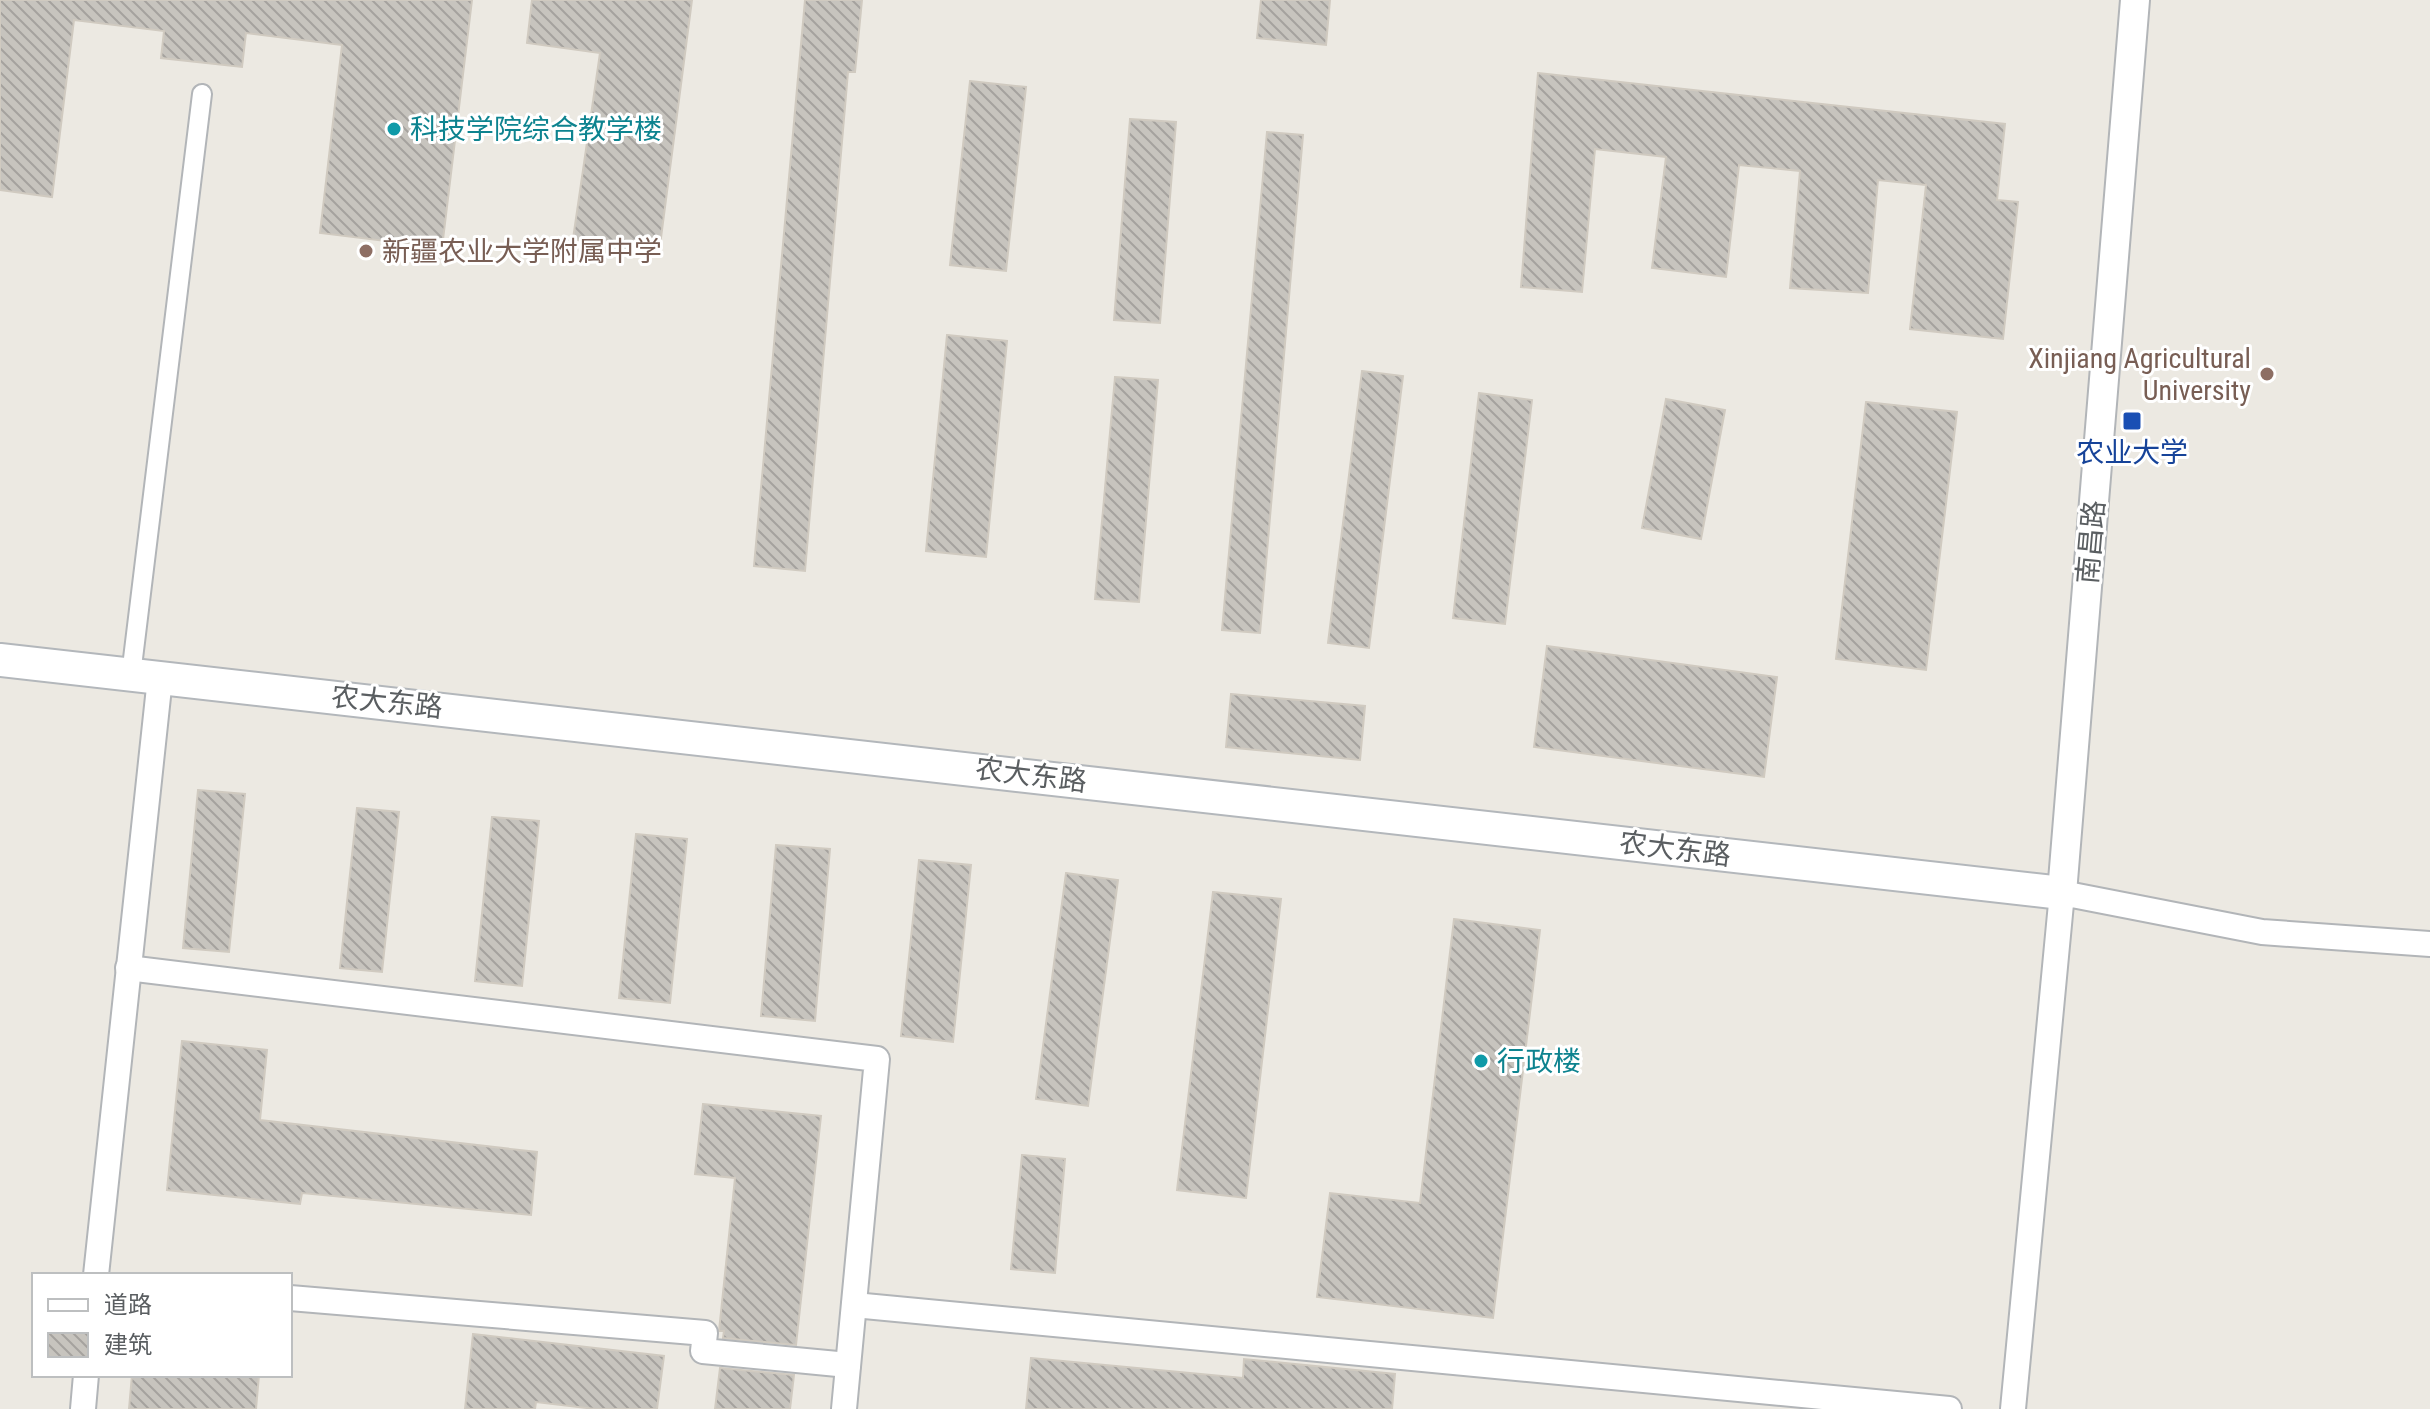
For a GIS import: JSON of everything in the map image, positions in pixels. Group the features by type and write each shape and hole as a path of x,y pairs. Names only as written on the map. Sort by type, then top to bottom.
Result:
{"main road":[{"name":"农大东路","path":"0,660 2062,893"}],"street":[{"name":"南昌路","path":"2062,893 2135,0"},
{"path":"96,1273 128,968 145,676 202,94"},
{"path":"2013,1409 2062,893 2262,932 2430,944"},
{"path":"128,968 877,1059 844,1409"},
{"path":"292,1298 705,1333 703,1351 848,1365"},
{"path":"854,1305 1751,1400 1949,1409"},
{"path":"83,1409 86,1377"}],"building":[{"name":"科技学院综合教学楼","path":"0,0 472,0 442,248 320,233 342,45 246,33 242,67 161,58 164,31 74,20 52,197 0,190"},
{"path":"532,0 692,0 659,253 573,239 600,53 527,43"},
{"path":"805,0 862,0 855,72 848,72 805,571 754,566"},
{"path":"1261,0 1330,0 1326,45 1257,38"},
{"path":"1538,73 2005,124 1997,200 2018,202 2003,339 1910,329 1926,185 1878,180 1868,293 1790,288 1800,171 1739,165 1726,277 1652,268 1666,157 1595,149 1582,292 1521,287"},
{"path":"970,81 1026,87 1006,271 950,265"},
{"path":"1130,119 1176,122 1160,323 1114,320"},
{"path":"1267,132 1303,135 1260,633 1222,630"},
{"path":"947,335 1007,341 986,557 926,551"},
{"path":"1362,371 1403,376 1369,648 1328,643"},
{"path":"1115,377 1158,380 1139,602 1095,599"},
{"path":"1479,393 1532,400 1505,624 1453,618"},
{"path":"1666,399 1725,410 1701,539 1642,528"},
{"path":"1866,402 1957,412 1926,670 1836,659"},
{"path":"1547,646 1777,677 1764,777 1534,747"},
{"path":"1231,694 1365,706 1360,760 1226,747"},
{"path":"198,790 245,794 229,952 183,948"},
{"path":"357,808 399,812 382,972 340,968"},
{"path":"492,817 539,821 522,986 475,981"},
{"path":"636,834 687,839 670,1003 619,998"},
{"path":"776,845 830,849 815,1021 761,1016"},
{"path":"919,860 971,865 953,1042 901,1036"},
{"path":"1066,873 1118,880 1088,1106 1036,1099"},
{"path":"1213,892 1281,899 1246,1198 1177,1190"},
{"name":"行政楼","path":"1454,919 1540,930 1493,1318 1317,1297 1330,1193 1420,1203"},
{"path":"182,1041 267,1050 260,1120 537,1152 531,1215 302,1193 300,1204 167,1190"},
{"path":"703,1104 821,1116 796,1345 723,1338 724,1331 719,1331 735,1178 695,1174"},
{"path":"1022,1155 1065,1159 1055,1273 1011,1269"},
{"path":"473,1334 664,1356 657,1409 595,1409 536,1402 535,1409 465,1409"},
{"path":"1031,1358 1243,1378 1244,1359 1395,1374 1392,1409 1026,1409"},
{"path":"720,1368 794,1375 790,1409 715,1409"},
{"path":"132,1377 259,1377 256,1409 129,1409"}],"place":[{"name":"科技学院综合教学楼","path":"394,129"},
{"name":"新疆农业大学附属中学","path":"366,251"},
{"name":"Xinjiang Agricultural University","path":"2267,374"},
{"name":"农业大学","path":"2132,421"},
{"name":"行政楼","path":"1481,1061"}]}
